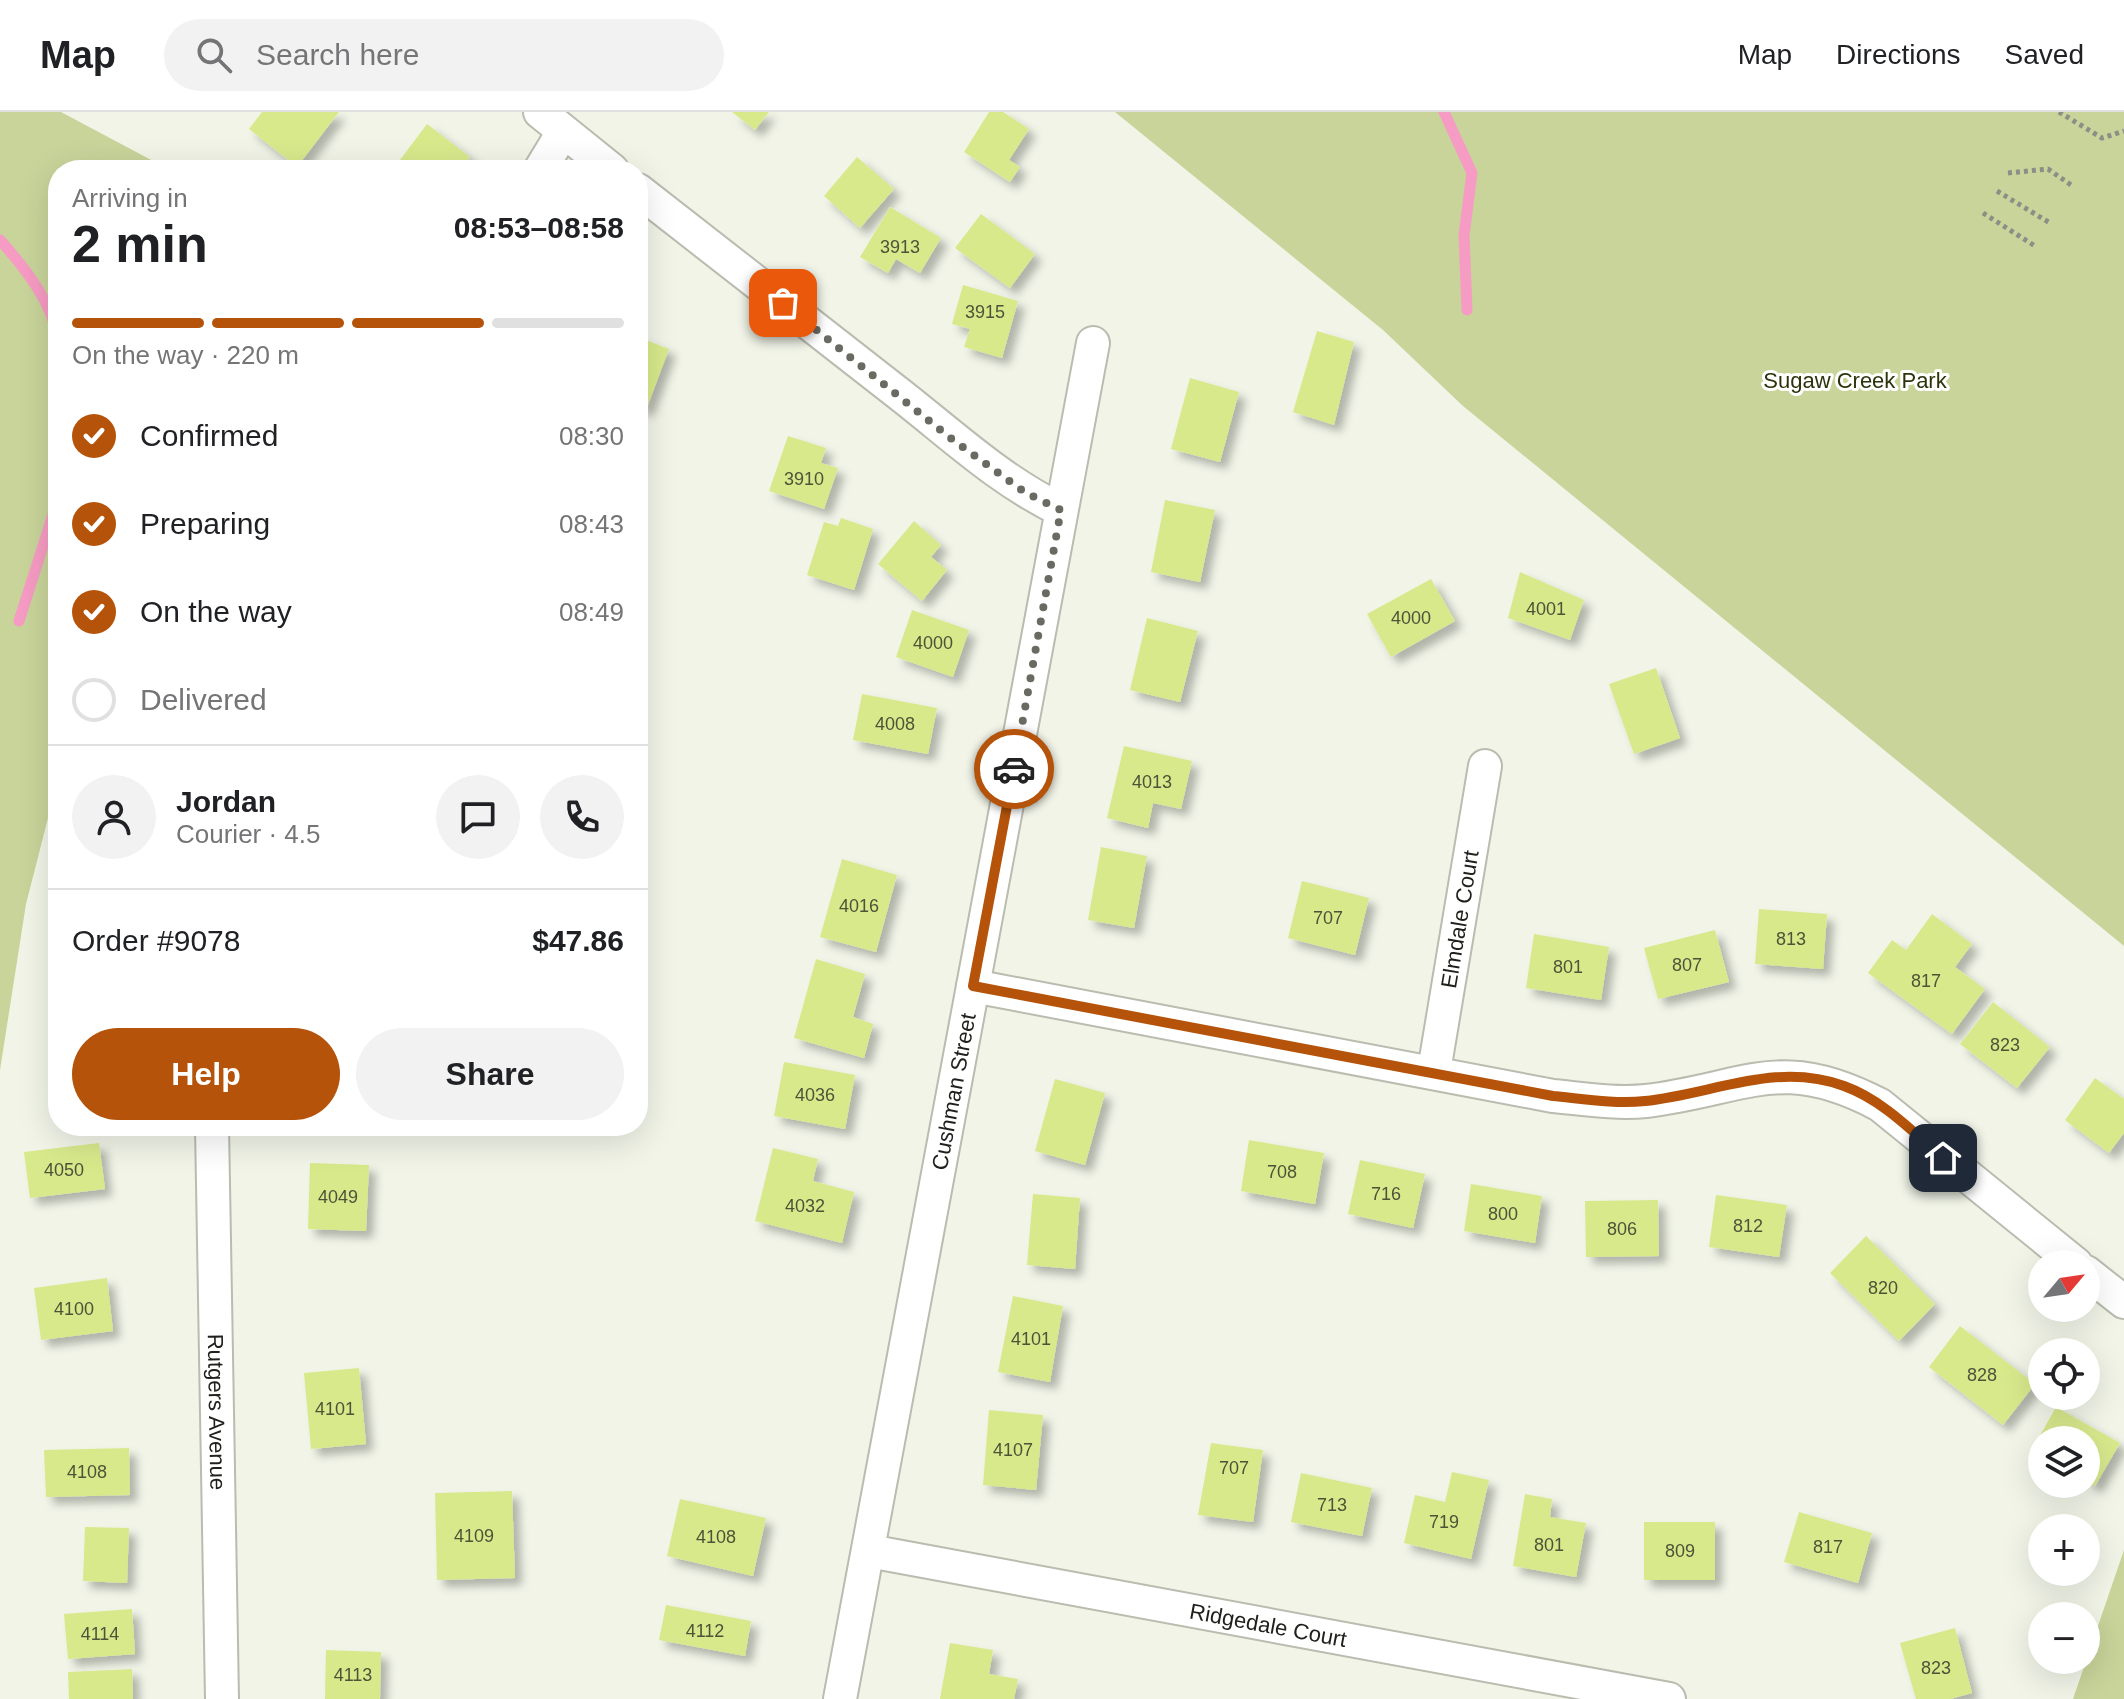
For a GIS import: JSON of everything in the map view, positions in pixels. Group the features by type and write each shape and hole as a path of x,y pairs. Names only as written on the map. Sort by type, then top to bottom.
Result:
{"street":[{"path":"542,160 551,122 599,160"},
{"path":"648,198 904,398 953,440 1026,493 1061,510"},
{"name":"Cushman Street","path":"840,1699 1093,343"},
{"name":"Elmdale Court","path":"1434,1071 1485,766"},
{"path":"973,986 1553,1096 1615,1102 1691,1093 1754,1077 1800,1076 1844,1086 1880,1105 2059,1250"},
{"name":"Rutgers Avenue","path":"212,1136 222,1699"},
{"path":"2100,1283 2124,1302"},
{"name":"Ridgedale Court","path":"869,1551 1669,1699"}],"path":[{"path":"2059,112 2102,138 2124,131"},
{"path":"2008,173 2048,169 2074,187"},
{"path":"1997,191 2050,223"},
{"path":"1983,213 2035,246"}],"green space":[{"path":"0,112 61,112 151,160 48,160 48,818 26,904 0,1070"},
{"name":"Sugaw Creek Park","path":"1115,112 2124,112 2124,946 1463,406 1383,330"},
{"path":"2124,1550 2124,1699 2073,1699 2082,1674 2100,1674 2100,1620"}],"building":[{"path":"262,112 339,112 302,160 288,160 249,129"},
{"path":"732,112 769,112 755,130"},
{"path":"989,112 1003,112 1029,129 1009,160 1020,167 1010,182 964,152"},
{"path":"427,124 470,157 468,160 400,160"},
{"path":"857,157 894,189 860,228 824,196"},
{"path":"890,207 941,238 920,273 896,259 888,273 860,257"},
{"path":"981,214 1035,254 1010,288 955,248"},
{"path":"963,285 1018,301 1002,358 964,347 970,329 952,324"},
{"path":"1317,331 1354,342 1334,425 1293,412"},
{"path":"648,341 669,349 648,405"},
{"path":"1190,378 1239,392 1220,462 1171,449"},
{"path":"788,436 826,448 821,463 838,468 824,509 769,491"},
{"path":"1165,500 1215,510 1200,582 1151,572"},
{"path":"841,518 873,529 854,590 807,575 824,522 838,526"},
{"path":"914,521 941,545 931,557 947,570 922,601 878,564"},
{"path":"1520,572 1584,600 1570,640 1508,618"},
{"path":"1431,579 1455,621 1391,657 1367,614"},
{"path":"912,610 969,630 953,677 896,657"},
{"path":"1147,618 1198,631 1180,702 1130,690"},
{"path":"1656,668 1680,738 1634,754 1609,684"},
{"path":"862,694 937,708 928,754 853,740"},
{"path":"1124,746 1192,761 1181,809 1153,803 1148,828 1107,818"},
{"path":"1101,847 1147,856 1134,928 1088,920"},
{"path":"842,859 897,875 876,952 820,937"},
{"path":"1302,881 1369,898 1355,955 1288,938"},
{"path":"1759,909 1827,914 1823,969 1755,964"},
{"path":"1932,914 1972,944 1955,967 1985,989 1952,1034 1868,973 1892,940 1906,950"},
{"path":"1715,930 1729,982 1658,999 1644,948"},
{"path":"1534,934 1609,947 1601,1000 1526,988"},
{"path":"816,959 865,974 853,1017 873,1024 864,1058 794,1038"},
{"path":"1993,1002 2050,1047 2017,1088 1960,1044"},
{"path":"784,1062 855,1075 845,1129 774,1116"},
{"path":"2095,1078 2124,1099 2124,1133 2109,1153 2065,1120"},
{"path":"1055,1079 1105,1093 1085,1165 1035,1151"},
{"path":"1249,1140 1324,1153 1315,1204 1241,1191"},
{"path":"99,1143 105,1189 30,1198 24,1152"},
{"path":"773,1148 818,1159 813,1181 854,1192 842,1243 755,1221"},
{"path":"1360,1160 1425,1174 1413,1228 1348,1214"},
{"path":"310,1163 369,1165 366,1231 308,1229"},
{"path":"1471,1184 1542,1196 1535,1243 1464,1231"},
{"path":"1033,1194 1080,1198 1075,1269 1027,1265"},
{"path":"1716,1195 1787,1205 1779,1257 1709,1247"},
{"path":"1658,1200 1659,1256 1586,1257 1585,1201"},
{"path":"1866,1236 1935,1304 1899,1341 1830,1273"},
{"path":"107,1278 113,1331 41,1340 34,1288"},
{"path":"1013,1296 1063,1306 1050,1382 998,1372"},
{"path":"1960,1326 2028,1379 2028,1393 2003,1425 1929,1367"},
{"path":"359,1368 366,1444 311,1449 304,1373"},
{"path":"989,1410 1043,1415 1036,1490 983,1485"},
{"path":"2054,1410 2061,1410 2090,1426 2045,1426"},
{"path":"2100,1432 2120,1443 2100,1477"},
{"path":"1211,1443 1263,1450 1253,1522 1198,1515"},
{"path":"129,1448 130,1495 46,1497 44,1450"},
{"path":"1452,1472 1489,1480 1471,1559 1404,1543 1415,1495 1445,1502"},
{"path":"1301,1473 1372,1488 1362,1536 1291,1522"},
{"path":"512,1491 515,1578 437,1580 435,1493"},
{"path":"1525,1494 1552,1499 1550,1517 1586,1523 1576,1577 1513,1566"},
{"path":"680,1499 766,1518 753,1576 667,1556"},
{"path":"1799,1512 1872,1533 1858,1583 1784,1562"},
{"path":"1644,1522 1715,1522 1715,1580 1644,1580"},
{"path":"85,1527 129,1528 127,1583 83,1581"},
{"path":"666,1605 751,1621 745,1656 659,1640"},
{"path":"132,1609 135,1654 68,1659 64,1614"},
{"path":"1955,1628 1972,1693 1950,1699 1916,1699 1900,1643"},
{"path":"950,1643 993,1650 989,1674 1018,1679 1014,1699 940,1699"},
{"path":"326,1650 381,1652 380,1699 325,1699"},
{"path":"132,1669 133,1699 69,1699 68,1672"}],"waterway":[{"path":"1444,112 1472,173 1464,235 1467,310"},
{"path":"0,240 28,274 48,308"},
{"path":"19,621 48,530"}],"way so far":[{"path":"783,303 953,440 1026,493 1061,510 1014,769"}],"route":[{"path":"1014,769 973,986 1553,1096 1615,1102 1646,1101 1707,1090 1754,1077 1800,1076 1844,1086 1880,1105 1943,1158"}]}
